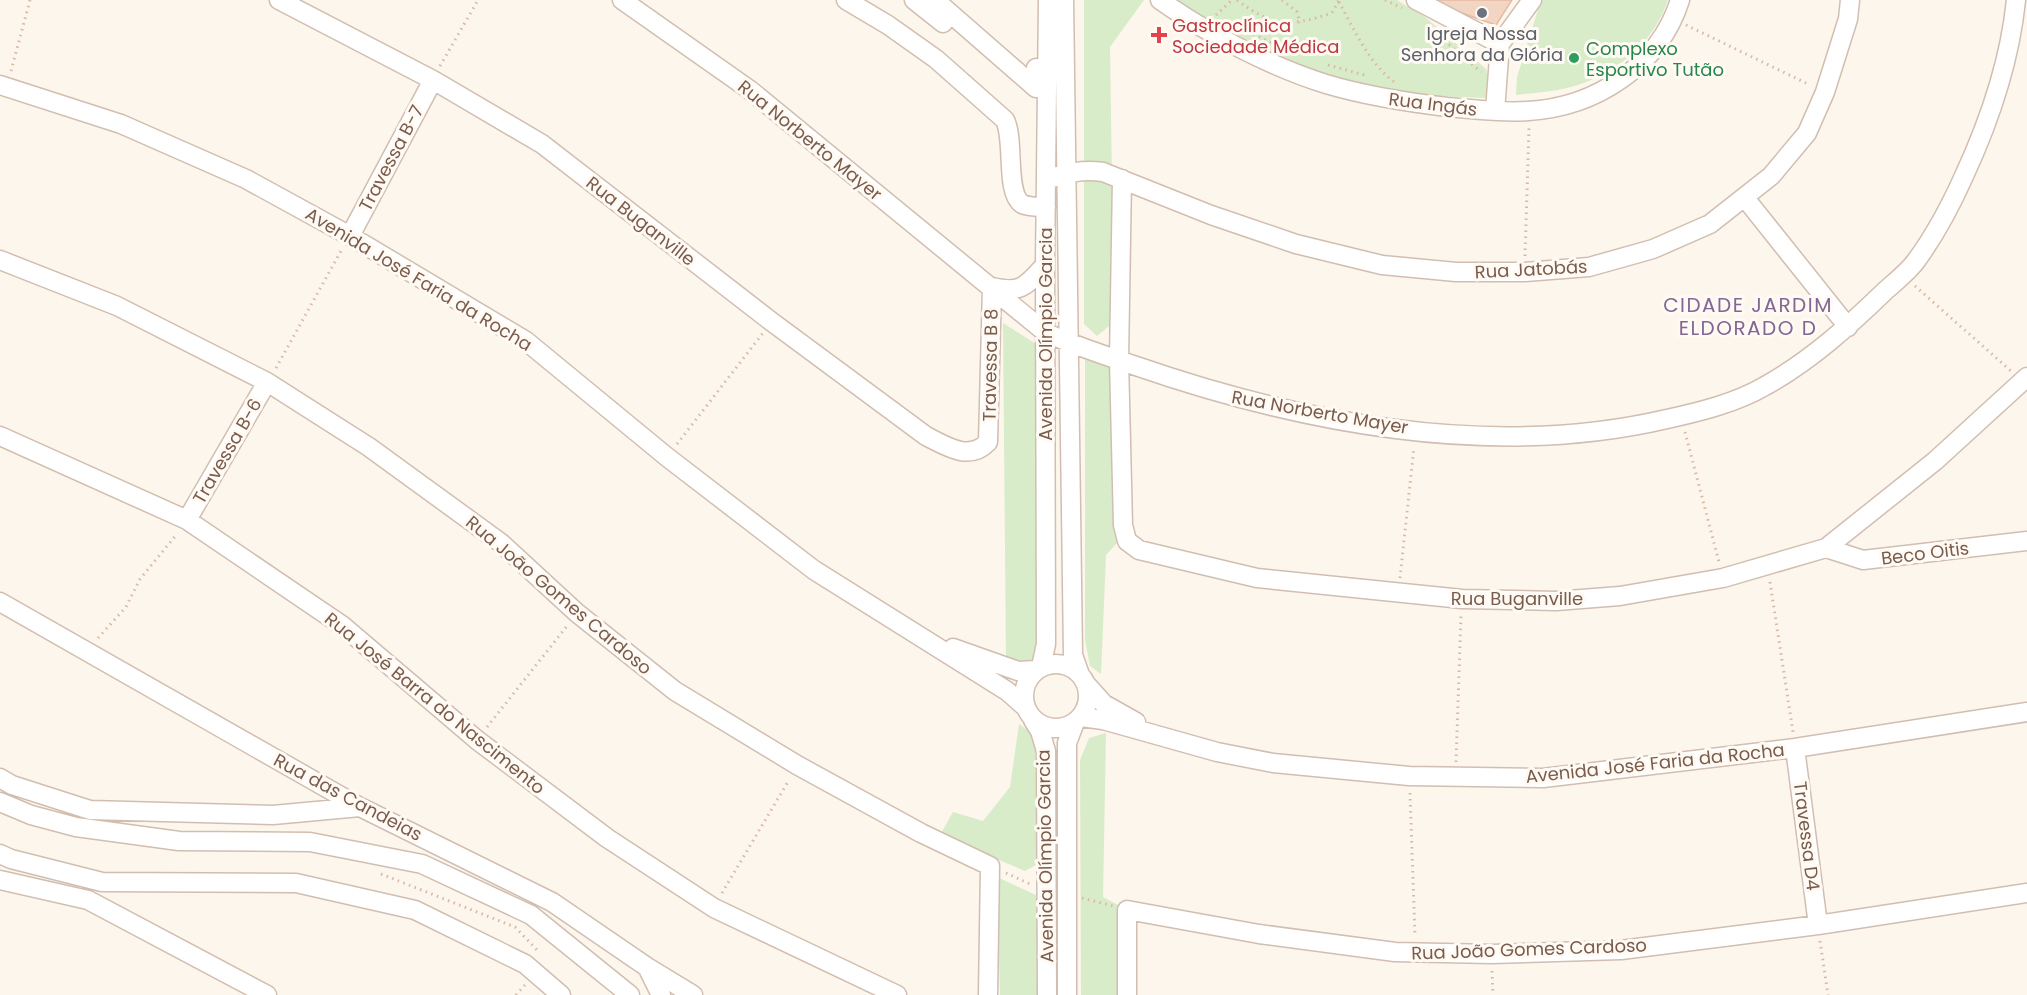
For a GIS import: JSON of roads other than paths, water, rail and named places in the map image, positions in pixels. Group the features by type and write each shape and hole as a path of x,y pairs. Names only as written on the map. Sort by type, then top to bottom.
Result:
{"street":[{"name":"Rua Buganville","path":"279,0 433,80 542,144 772,322 927,436 954,450 971,453 982,449 988,442"},
{"name":"Rua Norberto Mayer","path":"622,0 750,90 1045,332 1068,343 1208,391 1279,409 1416,430 1548,435 1616,431 1700,412 1764,387 1848,327 1915,263 1952,202 1976,151 1996,92 2014,21 2016,0"},
{"path":"846,0 888,25 936,59 1005,120 1010,130 1012,179 1017,199 1024,205 1046,207"},
{"path":"914,0 1021,89 1047,104 1065,106"},
{"path":"935,0 1036,88 1036,0"},
{"name":"Avenida Olímpio Garcia","path":"1039,669 1047,644 1045,265 1048,0"},
{"name":"Avenida Olímpio Garcia","path":"1064,0 1073,655 1083,680"},
{"name":"Rua Ingás","path":"1160,0 1184,18 1266,59 1324,83 1375,98 1495,111 1530,111 1573,103 1615,85 1655,50 1674,19 1680,0"},
{"path":"1495,111 1500,44 1532,0"},
{"name":"Rua Jatobás","path":"1046,180 1066,173 1086,170 1103,172 1211,215 1296,244 1382,265 1456,272 1525,272 1589,267 1653,249 1710,224 1771,176 1807,133 1825,92 1848,19 1850,0"},
{"path":"1414,9 1500,44"},
{"name":"Travessa B-7","path":"350,236 433,80"},
{"name":"Avenida José Faria da Rocha","path":"3,86 131,129 246,179 350,236 526,341 668,457 814,570 1007,691 1029,713"},
{"path":"1119,360 1122,180"},
{"path":"1744,198 1848,327"},
{"name":"Rua João Gomes Cardoso","path":"0,260 117,306 267,382 369,447 501,543 577,613 675,691 797,765 921,833 990,866 988,995"},
{"path":"992,287 1008,291 1020,289 1045,265"},
{"name":"Travessa B 8","path":"988,442 992,287"},
{"name":"Rua Buganville","path":"1119,360 1123,525 1127,541 1139,550 1257,578 1462,599 1556,602 1620,596 1723,578 1826,548 1935,461 2025,379"},
{"name":"Travessa B-6","path":"187,520 267,382"},
{"name":"Rua José Barra do Nascimento","path":"0,436 187,520 343,626 477,741 607,838 714,908 897,995"},
{"name":"Beco Oitis","path":"1826,548 1863,560 2027,541"},
{"name":"Rua das Candeias","path":"0,602 88,650 360,807 552,902 647,968 693,995"},
{"name":"Avenida José Faria da Rocha","path":"912,632 1007,668 1018,671 1039,669"},
{"path":"1062,665 1083,680 1088,695 1078,720 1054,729 1029,713 1024,686 1039,669 1062,665"},
{"name":"Avenida José Faria da Rocha","path":"1083,680 1104,704 1175,741"},
{"name":"Avenida José Faria da Rocha","path":"1078,720 1103,720 1217,752 1273,763 1409,776 1543,778 1795,748 2027,712"},
{"name":"Avenida Olímpio Garcia","path":"1029,713 1040,731 1046,751 1047,995"},
{"name":"Avenida Olímpio Garcia","path":"1067,995 1069,894 1067,743 1078,720"},
{"name":"Travessa D4","path":"1795,748 1818,925"},
{"path":"0,778 12,785 90,810 273,815 360,807"},
{"path":"0,802 31,815 76,827 179,841 310,842 422,864 531,915 623,994"},
{"path":"0,854 11,859 102,882 296,883 415,910 525,964 561,995"},
{"path":"0,880 88,900 267,995"},
{"name":"Rua João Gomes Cardoso","path":"1127,995 1127,910 1259,934 1395,952 1492,954 1621,950 1818,925 2027,893"},
{"path":"647,968 661,995"}],"place":[{"name":"Igreja Nossa Senhora da Glória","path":"1482,13"},
{"name":"Gastroclínica Sociedade Médica","path":"1159,35"},
{"name":"Complexo Esportivo Tutão","path":"1574,58"}],"district":[{"name":"CIDADE JARDIM ELDORADO D","path":"1748,316"}]}
